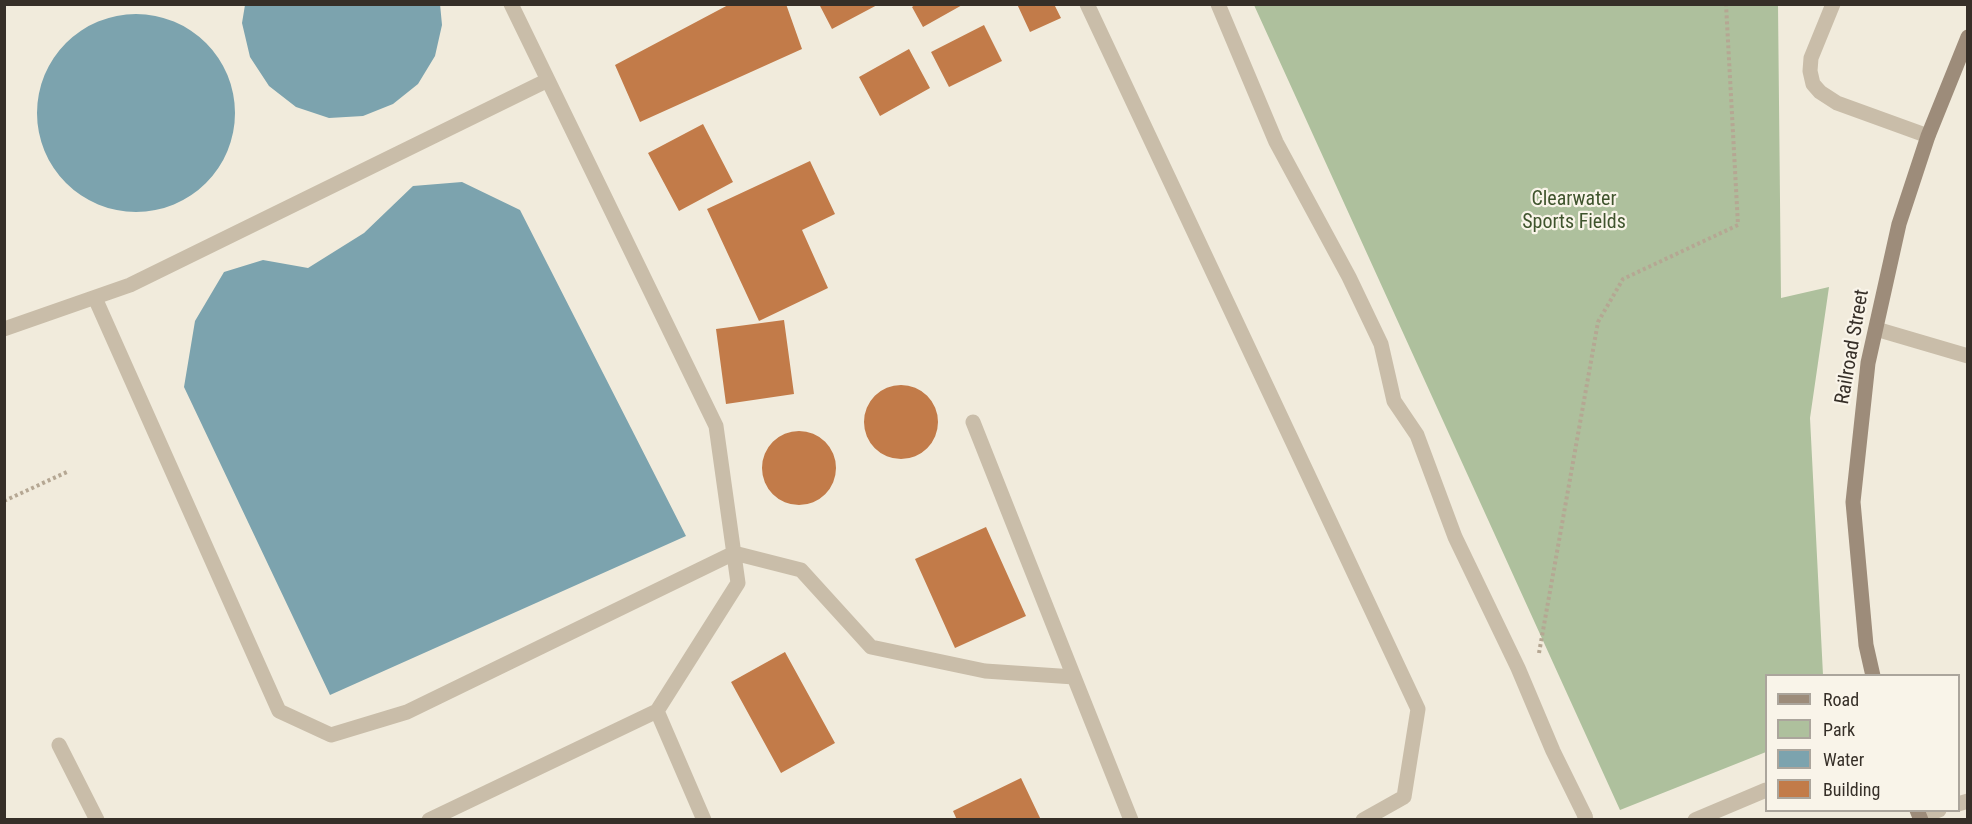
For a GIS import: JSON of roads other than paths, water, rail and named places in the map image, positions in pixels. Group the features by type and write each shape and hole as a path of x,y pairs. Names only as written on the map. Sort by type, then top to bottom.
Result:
{"main road":[{"name":"Railroad Street","path":"1873,674 1866,645 1853,502 1868,363 1899,224 1928,136 1968,37"}],"lane":[{"path":"429,819 657,711 738,584 716,426 512,4"},
{"path":"1087,4 1418,709 1404,797 1363,819"},
{"path":"1218,4 1276,142 1349,277 1381,344 1394,401 1417,435 1455,537 1586,818"},
{"path":"1833,4 1811,58 1810,71 1813,84 1820,92 1837,103 1928,136"},
{"path":"4,329 130,285 548,80"},
{"path":"94,298 279,711 331,735 407,712 734,553 801,570 871,647 985,671 1074,677"},
{"path":"1876,329 1968,356"},
{"path":"973,422 1131,819"},
{"path":"657,711 704,819"},
{"path":"59,745 97,819"},
{"path":"1695,819 1765,791"}],"water":[{"path":"440,4 442,25 435,56 418,84 393,104 363,116 329,118 296,107 269,86 250,57 242,23 245,5"},
{"path":"126,14 146,14 183,25 213,50 228,75 235,103 231,142 224,160 199,190 183,201 165,208 146,212 126,212 89,201 59,176 48,160 41,142 37,123 37,103 48,66 73,36 89,25 107,18"},
{"path":"462,182 520,210 686,536 330,695 184,387 195,321 224,272 263,260 308,268 364,233 413,186"}],"park label":[{"name":"Clearwater Sports Fields","path":"1574,212"}]}
